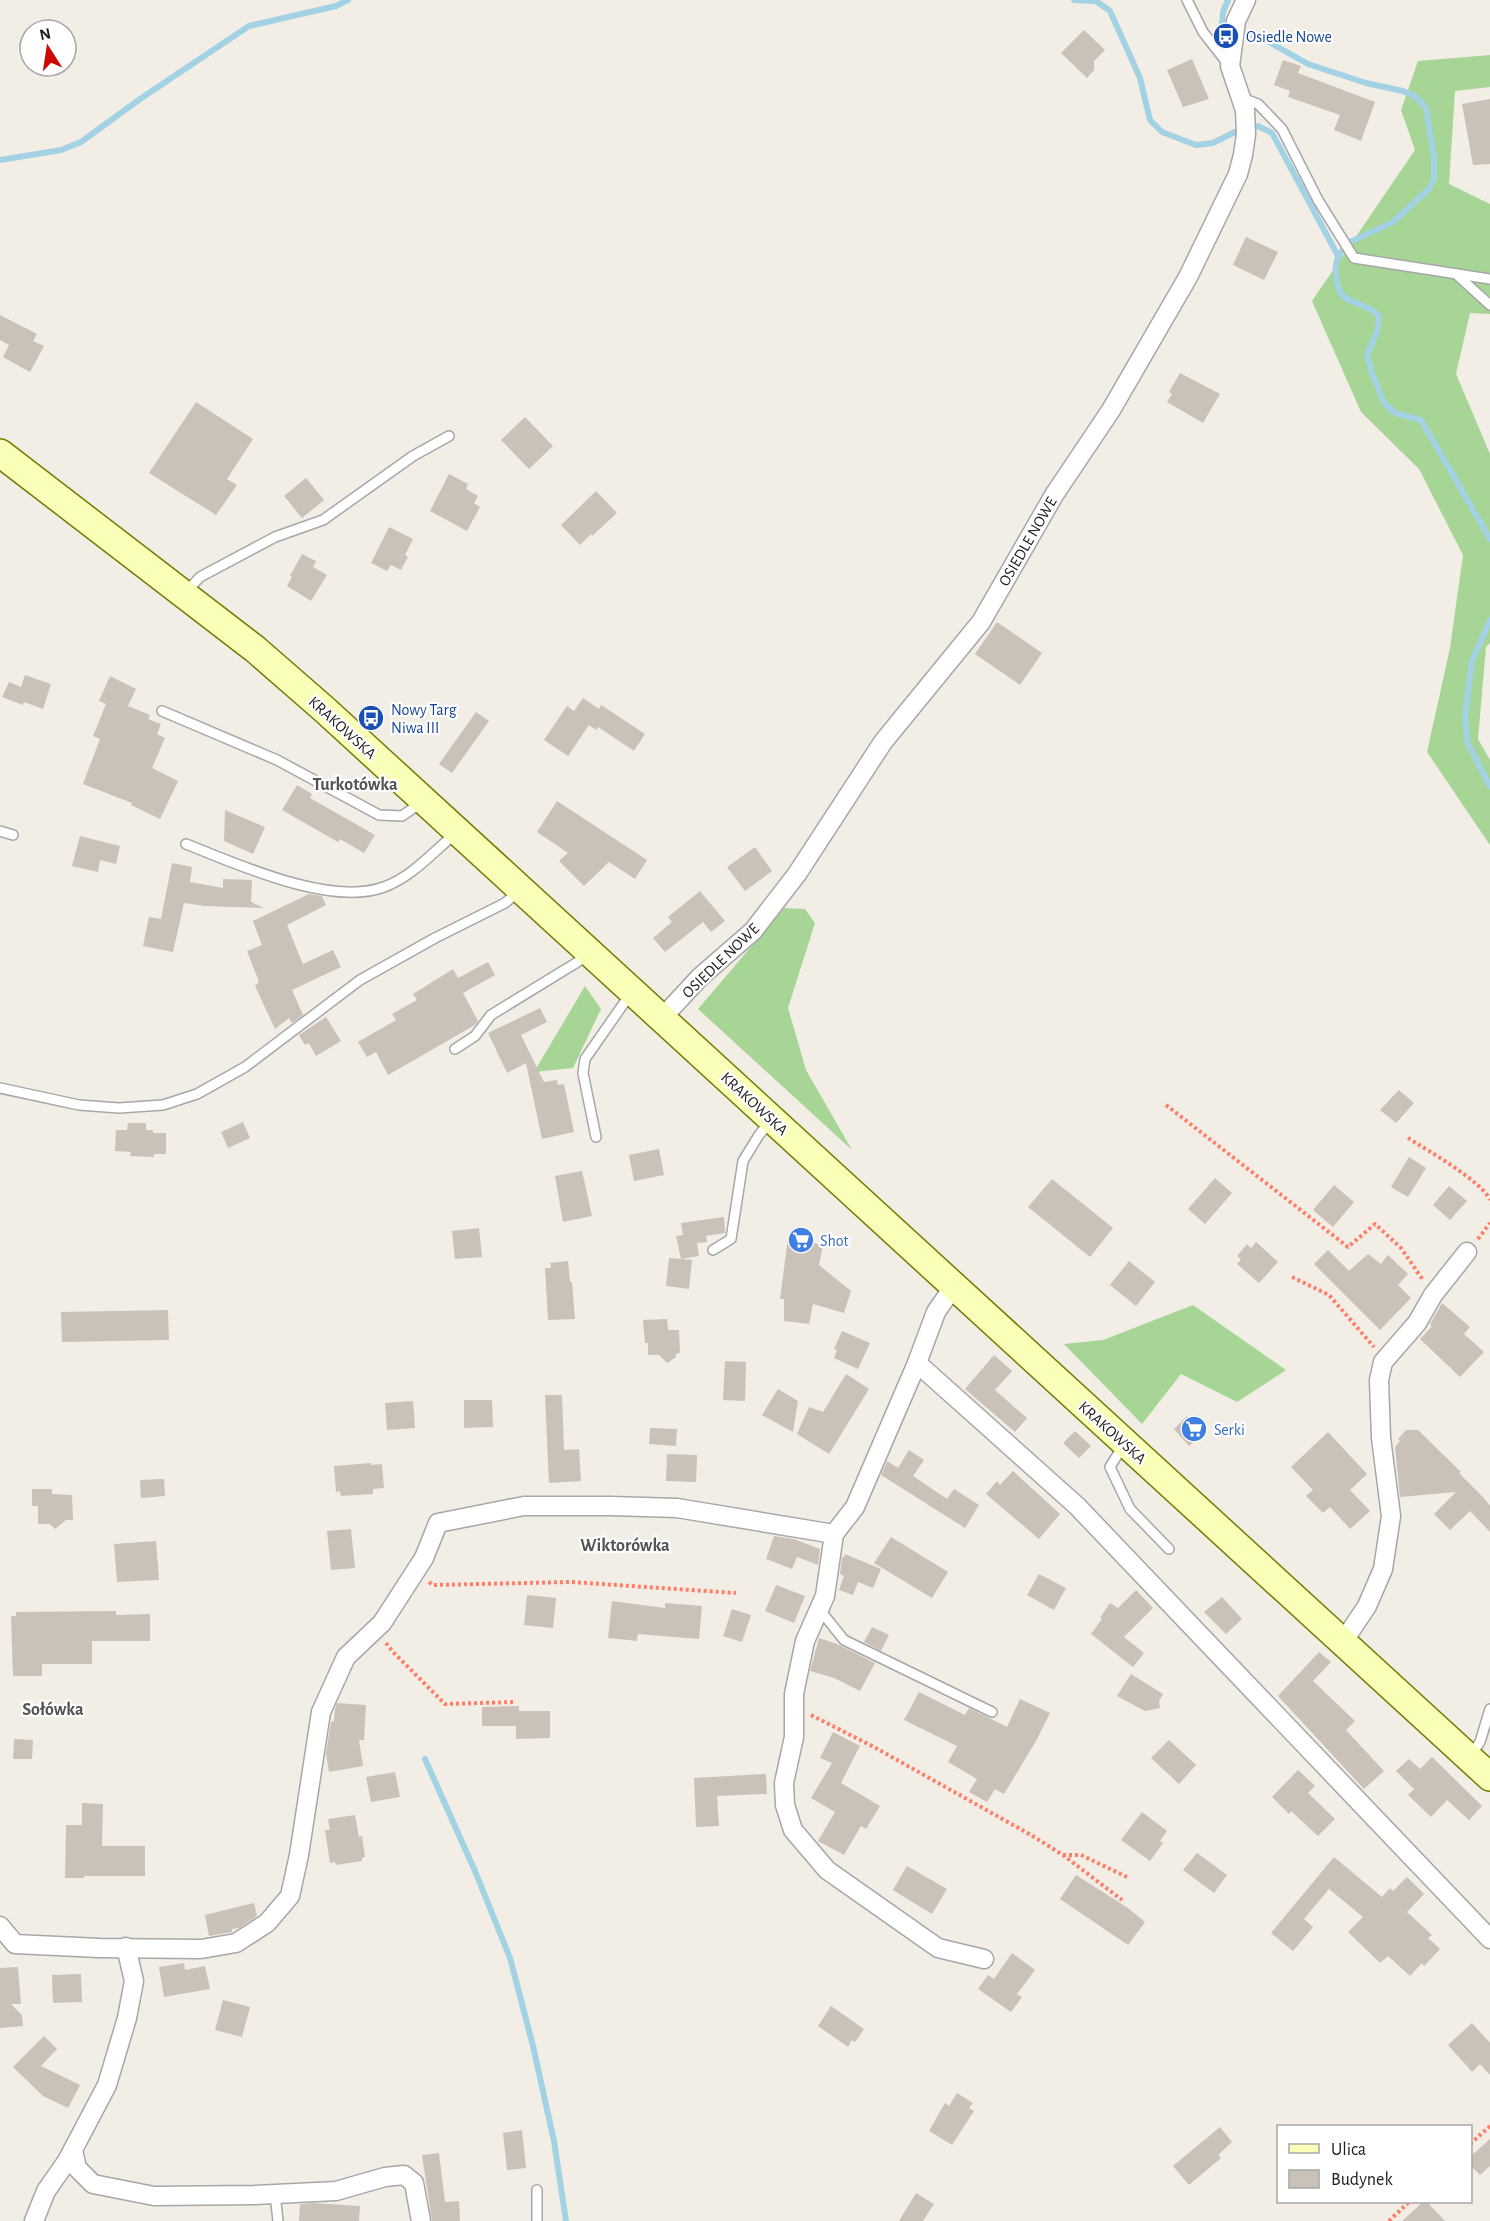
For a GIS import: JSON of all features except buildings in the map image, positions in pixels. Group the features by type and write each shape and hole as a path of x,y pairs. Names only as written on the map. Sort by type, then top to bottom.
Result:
{"main road":[{"name":"KRAKOWSKA","path":"0,453 255,649 458,831 1490,1777"}],"street":[{"name":"OSIEDLE NOWE","path":"662,1018 700,978 753,932 797,874 883,742 981,622 1054,495 1111,410 1188,277 1238,174 1246,128 1242,98 1230,66 1236,21 1246,0"},
{"path":"1343,1642 1367,1606 1383,1569 1391,1516 1381,1438 1379,1380 1383,1362 1417,1323 1433,1295 1467,1252"},
{"path":"954,1286 936,1312 917,1363 855,1507 834,1534 825,1596 805,1641 794,1694 794,1737 784,1783 784,1805 793,1830 827,1870 938,1948 984,1959"},
{"path":"917,1363 1077,1506 1490,1939"},
{"path":"0,1926 15,1944 201,1949 236,1943 267,1923 290,1896 300,1855 321,1712 346,1657 382,1623 424,1558 438,1523 524,1506 677,1508 834,1534"},
{"path":"34,2221 46,2191 73,2150 107,2085 127,2018 134,1981 126,1947"},
{"path":"73,2150 77,2168 93,2184 154,2196 336,2191 386,2177 404,2175 414,2183 421,2221"}],"lane":[{"path":"1187,0 1203,32 1230,66"},
{"path":"1242,98 1258,104 1282,129 1318,200 1354,258 1490,279"},
{"path":"1455,273 1490,305"},
{"path":"185,594 200,577 275,537 323,520 413,456 448,436"},
{"path":"162,711 277,760 379,815 402,816 424,800"},
{"path":"0,831 13,835"},
{"path":"186,844 263,875 309,887 351,893 367,892 399,880 413,871 458,831"},
{"path":"0,1088 79,1105 119,1108 163,1105 196,1094 245,1067 360,980 435,938 505,903 521,890"},
{"path":"455,1049 474,1036 491,1015 591,953"},
{"path":"596,1137 584,1073 585,1059 633,991"},
{"path":"713,1250 731,1239 743,1161 772,1119"},
{"path":"1126,1443 1110,1467 1130,1509 1169,1549"},
{"path":"820,1610 844,1641 992,1712"},
{"path":"1469,1757 1480,1742 1490,1709"},
{"path":"537,2190 537,2221"},
{"path":"274,2194 278,2221"}],"path":[{"path":"1166,1105 1348,1246 1375,1224 1401,1248 1433,1295"},
{"path":"1408,1138 1463,1174 1488,1194 1490,1200"},
{"path":"1292,1277 1329,1295 1371,1342 1383,1362"},
{"path":"416,1571 433,1585 571,1582 736,1593"},
{"path":"376,1628 393,1652 445,1704 516,1702"},
{"path":"794,1706 874,1747 1031,1835 1063,1855 1122,1900"},
{"path":"1063,1855 1080,1855 1129,1878"},
{"path":"1472,2142 1490,2126"},
{"path":"1389,2221 1408,2203"}],"green space":[{"path":"1490,55 1490,87 1455,91 1449,184 1490,204 1490,314 1470,313 1456,374 1490,454 1490,643 1486,647 1478,739 1490,760 1490,845 1427,752 1450,648 1463,555 1419,469 1361,412 1312,301 1415,150 1401,110 1418,61"},
{"path":"784,908 805,909 815,923 788,1008 806,1070 852,1150 698,1009"},
{"path":"585,986 601,1009 573,1068 534,1072"},
{"path":"1193,1305 1286,1370 1237,1402 1181,1374 1142,1424 1064,1344 1103,1340"}],"waterway":[{"path":"0,160 61,150 81,142 140,99 249,26 336,6 348,0"},
{"path":"1074,0 1096,1 1110,11 1140,78 1150,120 1162,132 1196,145 1213,143 1235,132 1258,126 1272,133 1338,256"},
{"path":"1224,25 1222,24 1223,12 1228,0"},
{"path":"1245,34 1260,37 1308,64 1366,83 1403,91 1416,97 1426,108 1434,157 1434,179 1429,189 1393,222 1350,242"},
{"path":"1342,251 1336,267 1337,285 1341,293 1345,298 1365,306 1379,316 1377,332 1367,355 1384,403 1395,413 1421,420 1490,539"},
{"path":"1490,620 1472,661 1465,715 1467,742 1490,786"},
{"path":"425,1759 475,1871 510,1958 554,2141 566,2221"}],"place":[{"name":"Osiedle Nowe","path":"1226,36"},
{"name":"Nowy Targ Niwa III","path":"371,718"},
{"name":"Shot","path":"801,1240"},
{"name":"Serki","path":"1194,1429"}],"district":[{"name":"Turkotówka","path":"355,784"},
{"name":"Wiktorówka","path":"625,1545"},
{"name":"Sołówka","path":"53,1709"}]}
